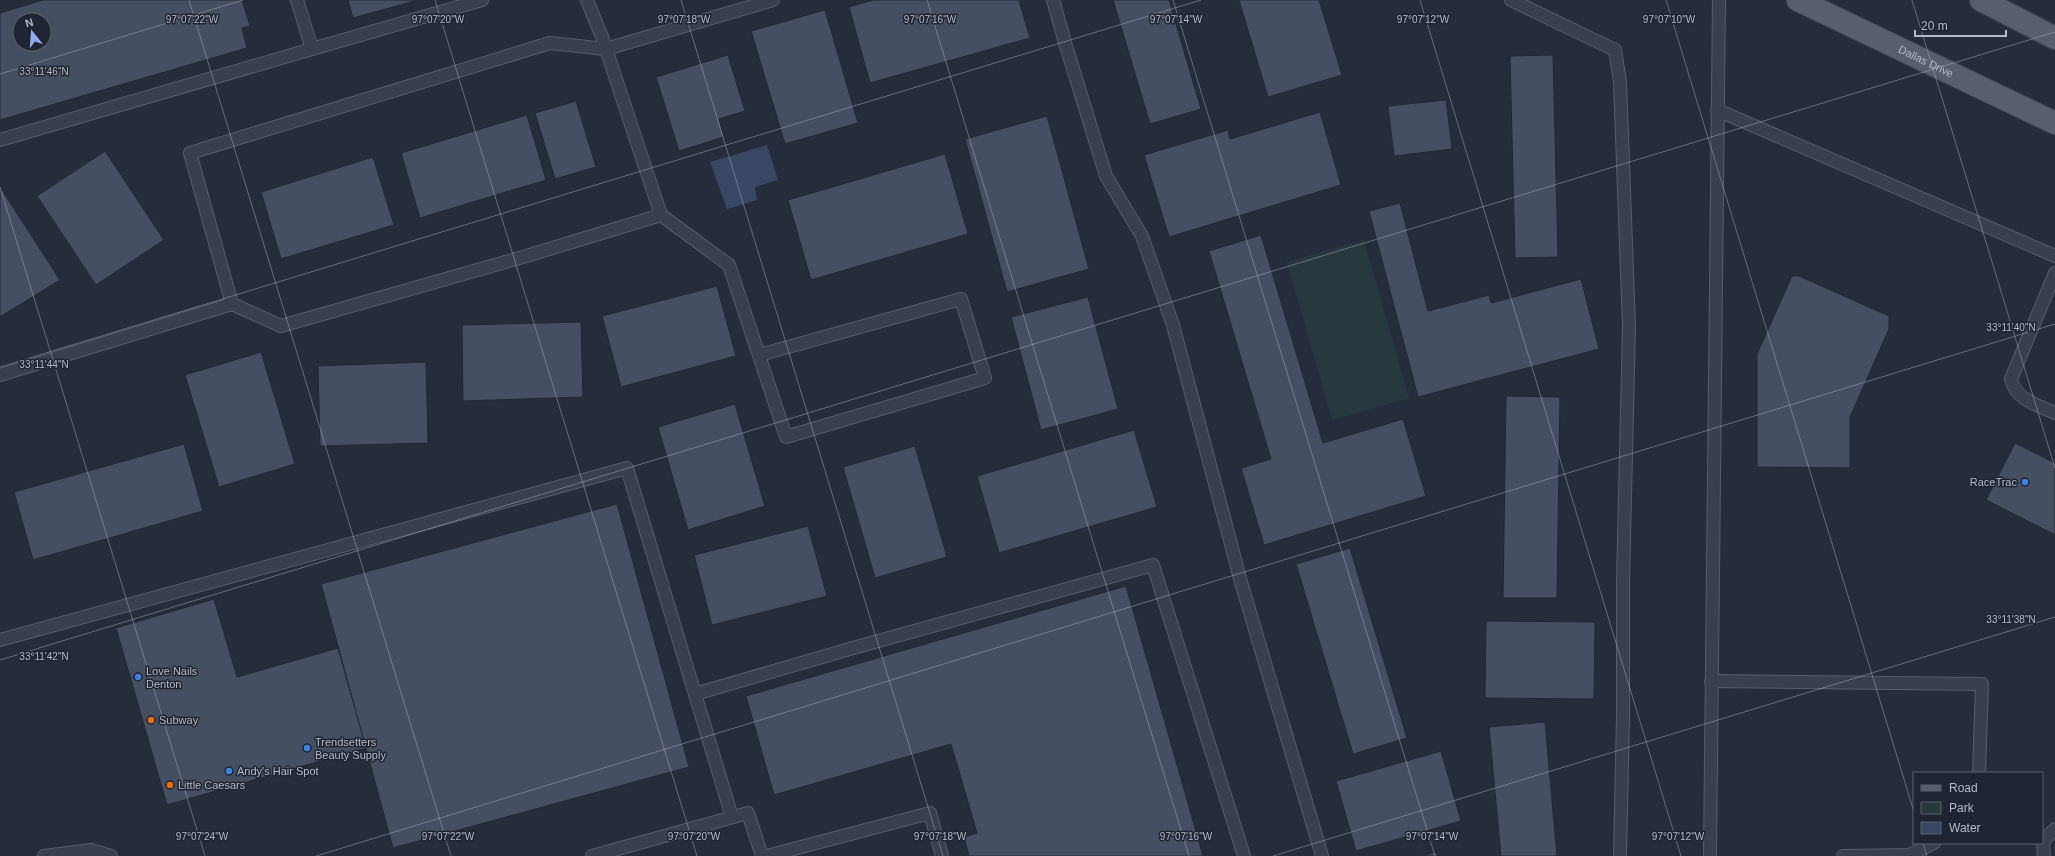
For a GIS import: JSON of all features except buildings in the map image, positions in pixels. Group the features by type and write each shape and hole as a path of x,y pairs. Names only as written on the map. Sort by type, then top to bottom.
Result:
{"main road":[{"name":"Dallas Drive","path":"1798,0 2055,123"},
{"path":"1981,0 2055,38"}],"lane":[{"path":"297,0 312,49"},
{"path":"0,140 482,0"},
{"path":"587,0 606,49 661,215 729,265 786,437 985,378 961,299 759,355"},
{"path":"232,304 190,153 550,43 606,49 773,0"},
{"path":"1053,0 1106,176 1142,236 1173,325 1241,582 1322,856"},
{"path":"1511,0 1615,50 1620,82 1629,326 1620,856"},
{"path":"1710,856 1719,0"},
{"path":"1717,110 2055,256"},
{"path":"0,375 232,304 281,326 523,257 661,215"},
{"path":"2055,273 2011,379 2013,388 2019,396 2055,413"},
{"path":"0,640 626,468 732,817"},
{"path":"695,694 853,648 1153,565 1244,856"},
{"path":"1712,681 1982,684 1978,772"},
{"path":"592,856 748,813 762,856"},
{"path":"767,856 930,813 942,856"},
{"path":"2044,856 2043,841 2055,829"},
{"path":"1843,856 1909,855 1932,844"},
{"path":"44,856 91,850 111,856"}],"green space":[{"path":"1364,240 1409,398 1332,420 1287,262"}],"water":[{"path":"767,145 778,180 755,187 757,200 727,209 710,162"}],"place":[{"name":"RaceTrac","path":"2025,482"},
{"name":"Love Nails Denton","path":"138,677"},
{"name":"Subway","path":"151,720"},
{"name":"Trendsetters Beauty Supply","path":"307,748"},
{"name":"Andy's Hair Spot","path":"229,771"},
{"name":"Little Caesars","path":"170,785"}]}
